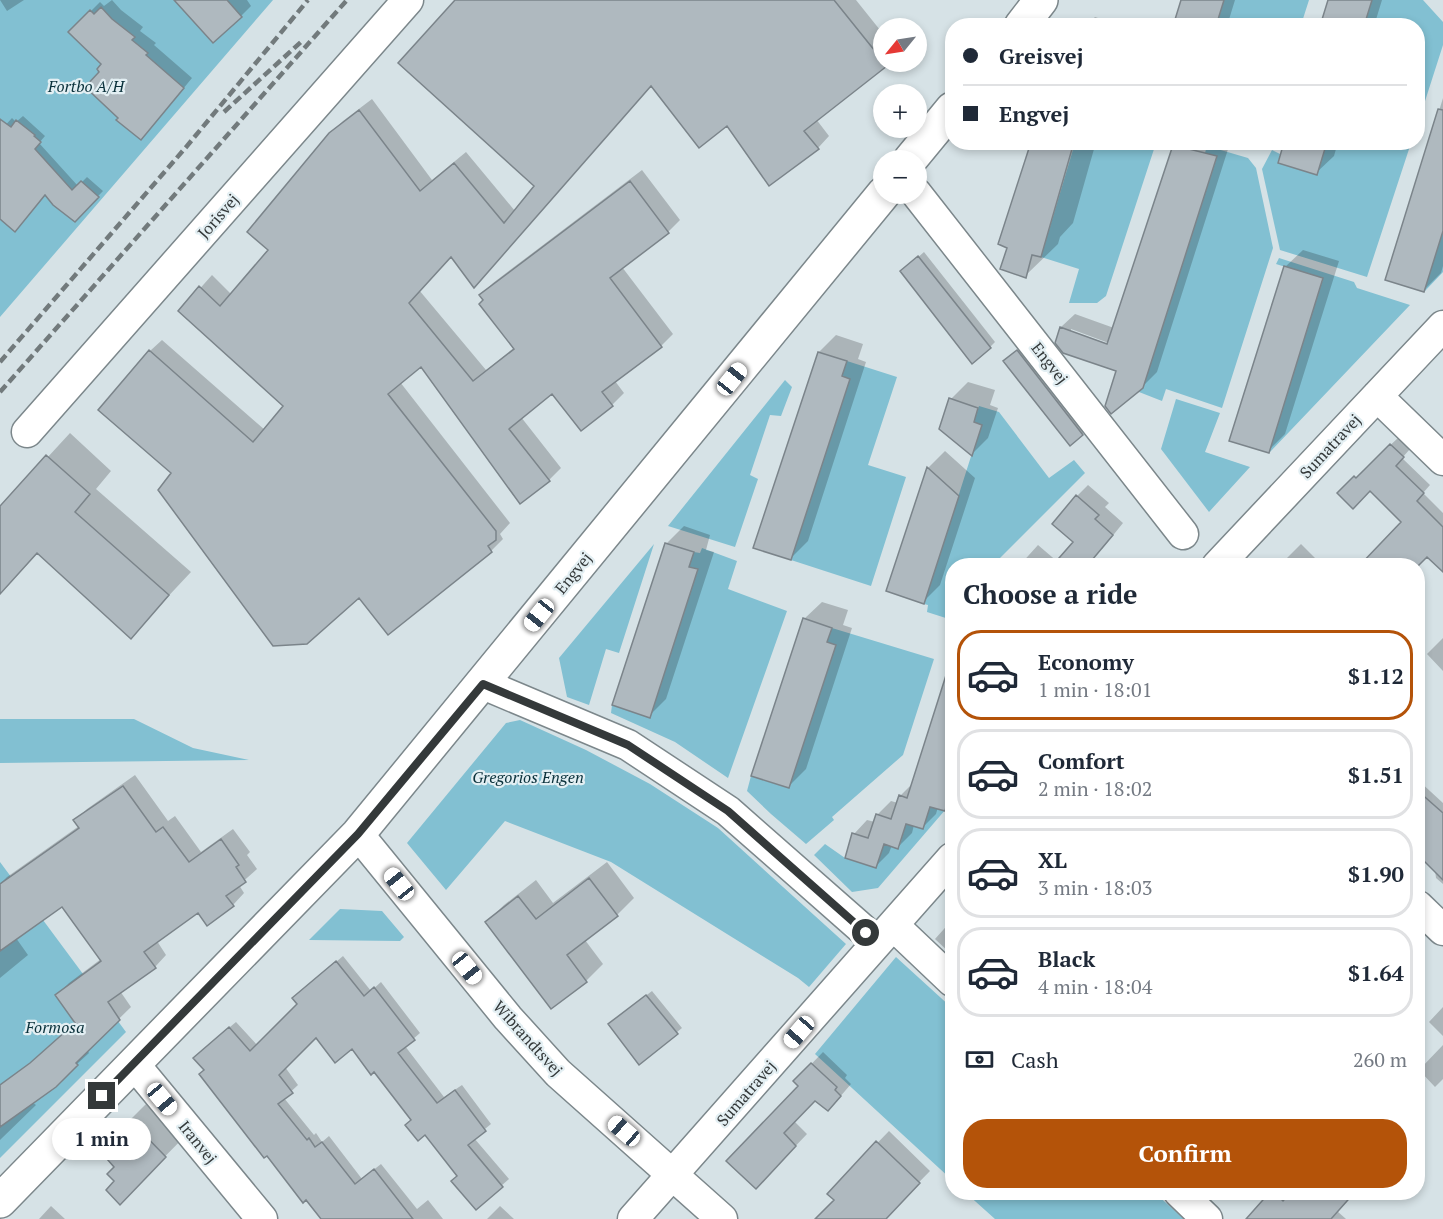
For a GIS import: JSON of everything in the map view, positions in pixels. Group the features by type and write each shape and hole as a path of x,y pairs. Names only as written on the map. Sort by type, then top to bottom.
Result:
{"street":[{"name":"Jorisvej","path":"27,432 408,0"},
{"path":"1026,18 1041,0"},
{"path":"918,150 945,118"},
{"name":"Engvej","path":"0,1201 358,834 876,204"},
{"name":"Engvej","path":"925,204 1183,534"},
{"name":"Sumatravej","path":"1225,558 1443,326"},
{"path":"1377,396 1443,460"},
{"path":"483,684 628,745 728,811 885,933 945,976"},
{"name":"Wibrandtsvej","path":"358,834 508,1018 558,1073 722,1219"},
{"name":"Sumatravej","path":"633,1219 945,866"},
{"path":"1425,913 1443,930"},
{"name":"Iranvej","path":"134,1064 262,1219"},
{"path":"1187,1200 1207,1219"}],"green space":[{"name":"Fortbo A/H","path":"0,0 273,0 0,317"},
{"path":"1224,0 1309,0 1303,18 1218,18"},
{"path":"1372,0 1423,0 1443,22 1443,45 1425,101 1425,18 1366,18"},
{"path":"1073,150 1154,150 1106,296 1097,303 1069,303 1079,269 1041,257"},
{"path":"1206,150 1221,150 1248,158 1256,168 1273,248 1222,408 1166,389 1162,401 1139,392 1148,359 1152,360 1217,157 1205,153"},
{"path":"1272,150 1280,154 1278,163 1317,175 1325,150 1409,150 1367,277 1280,250 1262,169"},
{"path":"1443,231 1443,272 1424,292"},
{"path":"1279,258 1354,282 1357,288 1410,305 1269,453 1323,279 1276,264"},
{"path":"847,361 897,377 868,465 906,477 871,586 791,560 850,379 842,376"},
{"path":"785,380 792,387 781,416 770,415 750,475 758,479 735,547 668,526"},
{"path":"1176,399 1220,413 1205,452 1250,467 1209,512 1161,449"},
{"path":"979,406 999,412 1049,478 1074,460 1085,473 1000,558 945,558 945,618 927,612 928,605 924,604 981,425 974,422"},
{"path":"654,544 619,653 606,649 589,705 567,697 559,658"},
{"path":"702,548 737,561 728,589 787,611 728,778 675,742 611,713 612,705 650,717 698,570 689,567 694,552 700,553"},
{"path":"832,628 934,659 903,755 832,817 834,820 806,844 747,791 751,776 789,788 836,645 827,642"},
{"path":"0,719 134,719 193,748 249,760 0,763"},
{"name":"Gregorios Engen","path":"520,720 586,750 650,784 718,828 846,944 809,987 611,862 505,821 446,890 407,843 506,723"},
{"path":"930,806 944,811 878,888 852,892 814,855 825,844 845,858 876,868 884,844 899,848 906,824 923,829"},
{"name":"Formosa","path":"0,862 126,1032 0,1158"},
{"path":"340,909 382,911 404,937 400,941 309,940"},
{"path":"896,957 945,1002 945,1174 815,1054"},
{"path":"974,1200 1163,1200 1184,1219 995,1219"}],"building":[{"path":"174,0 227,0 242,17 213,43"},
{"path":"455,0 834,0 873,49 873,72 879,72 804,131 819,149 769,186 727,126 699,148 651,86 474,288 451,257 409,303 473,381 514,349 479,304 483,300 479,295 630,181 669,233 610,278 662,347 602,392 613,406 581,431 552,394 509,429 550,481 520,504 421,367 388,394 496,531 496,540 488,546 492,552 388,635 359,598 307,644 273,646 158,490 171,473 98,410 149,350 253,442 283,406 178,311 199,286 220,306 268,250 247,232 329,133 359,110 420,191 454,163 504,223 534,186 398,63"},
{"path":"1181,0 1224,0 1218,18 1175,18"},
{"path":"1328,0 1372,0 1366,18 1322,18"},
{"path":"101,7 135,37 132,40 148,53 146,55 184,88 141,140 116,120 118,118 85,87 99,72 97,69 101,64 68,32 90,10 94,14"},
{"path":"1438,109 1443,110 1443,231 1424,292 1385,280"},
{"path":"0,119 11,127 16,120 35,135 41,142 35,149 72,190 81,181 99,197 75,222 53,205 45,195 15,232 0,219"},
{"path":"1028,150 1072,150 1041,257 1032,255 1026,278 1000,269 1007,248 998,244"},
{"path":"1171,150 1193,150 1217,156 1143,388 1111,414 1105,406 1116,371 1063,353 1055,343 1060,327 1107,344"},
{"path":"1282,150 1325,150 1317,175 1278,163"},
{"path":"918,256 991,348 972,364 900,271"},
{"path":"1284,266 1323,278 1269,453 1229,441"},
{"path":"1017,350 1083,435 1070,446 1003,361"},
{"path":"818,352 847,361 842,376 850,379 791,560 753,548"},
{"path":"949,398 978,408 974,422 982,425 972,456 939,429"},
{"path":"1390,444 1404,457 1396,466 1424,493 1417,501 1443,527 1443,572 1427,557 1425,559 1367,558 1401,522 1370,491 1353,509 1337,493 1354,476 1356,478"},
{"path":"46,455 90,494 75,512 169,595 131,639 37,553 0,594 0,506"},
{"path":"927,467 959,496 924,604 886,591"},
{"path":"1076,495 1099,515 1095,519 1113,535 1094,558 1059,558 1073,542 1052,524"},
{"path":"665,543 694,552 689,567 698,569 650,718 612,705"},
{"path":"803,618 832,628 827,642 836,645 789,788 751,776"},
{"path":"945,678 945,811 930,807 923,829 906,824 898,849 884,844 876,868 845,858 852,833 868,838 876,814 891,819 899,795 907,798"},
{"path":"123,786 156,832 163,827 189,862 221,839 239,865 236,867 246,882 226,896 234,906 207,926 198,913 144,952 156,968 108,1002 120,1020 76,1063 78,1065 56,1087 0,1127 0,1085 30,1063 75,1023 55,995 101,961 62,907 0,951 0,884 79,828 73,820"},
{"path":"1425,797 1443,813 1443,880 1425,862"},
{"path":"589,878 618,916 567,955 587,982 551,1009 485,922 518,896 536,919"},
{"path":"336,961 364,996 374,987 415,1040 398,1053 437,1103 455,1090 486,1131 468,1145 503,1187 476,1210 451,1181 457,1176 425,1135 418,1141 405,1125 411,1120 374,1072 371,1075 352,1049 335,1063 316,1038 279,1075 293,1093 278,1104 315,1147 322,1142 355,1184 374,1169 413,1219 321,1219 306,1200 303,1203 267,1156 264,1158 199,1074 204,1070 193,1058 229,1027 250,1051 297,1004 292,998"},
{"path":"646,995 678,1034 639,1065 608,1024"},
{"path":"811,1063 837,1087 835,1090 841,1096 828,1111 815,1101 784,1133 796,1146 756,1189 726,1161 798,1086 793,1081"},
{"path":"129,1119 166,1157 120,1205 106,1190 114,1181 107,1174 114,1167 107,1159 110,1156 102,1147"},
{"path":"876,1141 920,1183 886,1219 815,1219 834,1200 827,1194"},
{"path":"1263,1200 1348,1200 1331,1219 1246,1219"}],"railway":[{"path":"0,362 187,146 308,0"},
{"path":"0,392 347,0"},
{"path":"224,112 302,41"}],"route":[{"path":"102,1096 358,834 483,684 628,745 728,811 866,933"}]}
